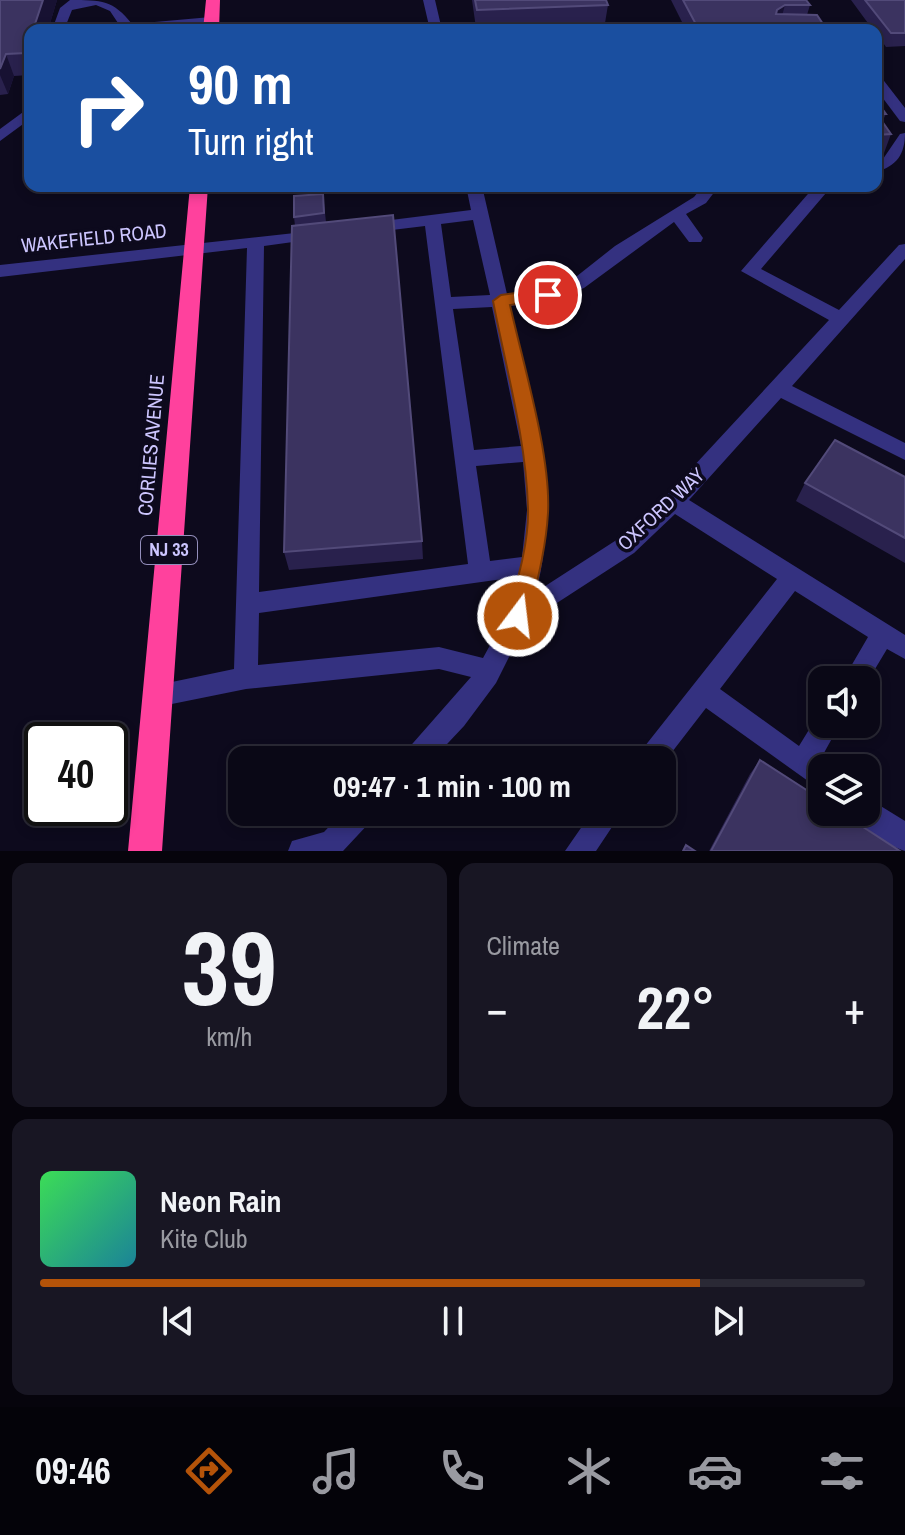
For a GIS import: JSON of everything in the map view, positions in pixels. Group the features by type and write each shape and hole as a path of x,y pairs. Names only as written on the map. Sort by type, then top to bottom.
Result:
{"highway":[{"path":"211,24 213,0"},
{"name":"CORLIES AVENUE","path":"145,851 198,192"}],"street":[{"path":"429,0 435,24"},
{"path":"60,24 63,12 73,3 97,1 109,5 121,15 124,24"},
{"path":"882,88 905,118"},
{"path":"0,137 24,116"},
{"path":"882,164 888,162 905,137"},
{"path":"476,192 533,453 538,510 532,565 518,616"},
{"path":"443,303 501,301 548,295 578,284 621,250 700,200 706,192"},
{"path":"818,192 750,271 842,319"},
{"path":"676,213 695,238"},
{"name":"WAKEFIELD ROAD","path":"0,271 481,214"},
{"path":"432,220 480,572"},
{"path":"246,678 256,242"},
{"name":"OXFORD WAY","path":"428,746 487,675 518,616 626,546 674,502 905,249"},
{"path":"779,388 905,452"},
{"path":"465,459 533,453"},
{"path":"674,502 905,648"},
{"path":"247,604 532,565"},
{"path":"661,746 792,577"},
{"path":"864,666 883,634"},
{"path":"157,695 246,678 439,658 477,667 487,675"},
{"path":"703,691 808,768"},
{"path":"880,820 905,838"},
{"path":"302,851 326,848 348,826"},
{"path":"579,851 598,826"}],"building":[{"path":"0,0 43,0 35,24 24,24 24,53 6,54 0,69"},
{"path":"475,0 606,0 608,5 477,10"},
{"path":"683,0 806,0 810,5 785,5 776,14 817,15 823,24 696,24"},
{"path":"865,0 905,0 905,33 891,33"},
{"path":"882,121 891,134 882,135"},
{"path":"323,194 324,213 294,217 294,196"},
{"path":"393,215 422,541 284,552 292,226"},
{"path":"835,440 905,477 905,538 805,483"},
{"path":"760,760 808,791 808,826 862,826 900,851 711,851"}],"route":[{"path":"518,616 532,565 538,510 533,453 501,301 548,295"}]}
